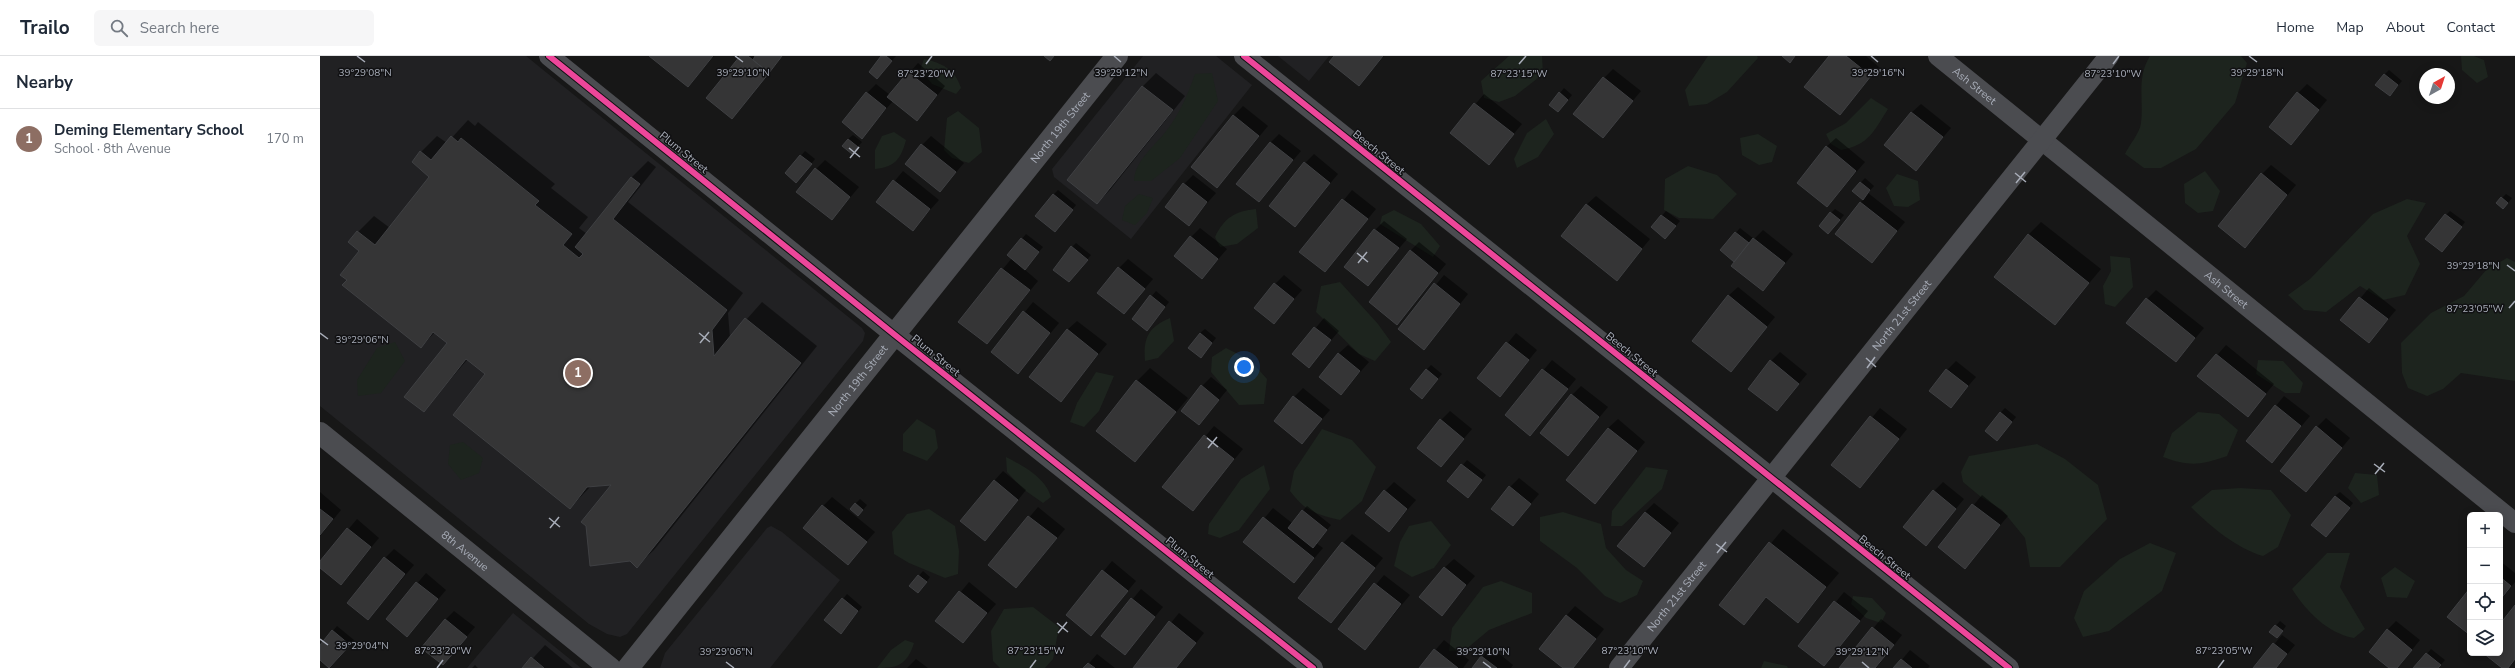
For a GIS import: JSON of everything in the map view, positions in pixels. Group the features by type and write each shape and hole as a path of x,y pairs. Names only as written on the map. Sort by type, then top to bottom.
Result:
{"street":[{"name":"Plum Street","path":"549,56 894,335 1313,668"},
{"name":"North 19th Street","path":"628,668 1117,56"},
{"name":"Beech Street","path":"1244,56 2009,668"},
{"name":"Ash Street","path":"1938,56 2515,523"},
{"name":"North 21st Street","path":"1619,668 2109,56"},
{"name":"8th Avenue","path":"320,433 610,668"}],"shaded area":[{"path":"320,56 526,56 862,328 865,333 863,341 627,634 620,637 607,634 589,624 320,406"},
{"path":"1143,56 1216,56 1252,85 1131,239 1054,177 1052,169"},
{"path":"1278,56 1329,56 1309,81"},
{"path":"1509,56 1542,56 1543,74 1515,96 1499,102 1484,98 1481,81"},
{"path":"1708,56 1757,56 1758,58 1727,92 1707,104 1689,106 1685,90"},
{"path":"2150,56 2241,56 2247,63 2235,103 2196,149 2161,168 2144,168 2125,154 2137,135 2140,127 2142,115 2141,90 2143,73"},
{"path":"2461,56 2474,56 2484,60 2488,77 2477,83 2462,70"},
{"path":"924,59 942,65 955,76 961,88 956,94 932,84 920,70"},
{"path":"1212,73 1218,101 1180,158 1151,181 1134,181 1138,166 1146,154 1167,130 1180,110 1195,74"},
{"path":"1871,98 1888,109 1870,136 1858,145 1841,150 1831,144 1826,134 1846,123"},
{"path":"958,111 979,128 982,152 969,163 952,158 944,150 947,118"},
{"path":"1546,119 1554,134 1538,157 1517,168 1514,159 1527,133"},
{"path":"894,132 906,140 902,152 892,164 875,169 875,150 882,136"},
{"path":"1758,134 1777,146 1772,162 1759,165 1742,155 1740,138"},
{"path":"1688,166 1717,175 1737,194 1713,219 1679,218 1664,210 1665,179"},
{"path":"2205,171 2220,191 2213,211 2198,213 2185,203 2184,184"},
{"path":"1897,174 1918,181 1920,200 1908,207 1894,206 1886,188"},
{"path":"1139,194 1153,198 1147,213 1135,225 1122,220 1125,206"},
{"path":"2407,199 2426,203 2407,236 2420,264 2405,295 2383,300 2360,286 2326,312 2304,310 2288,295 2310,279 2373,214"},
{"path":"1256,209 1258,228 1237,244 1220,247 1215,237 1218,230 1226,220 1236,214"},
{"path":"1394,210 1421,224 1440,246 1433,257 1380,224 1382,216"},
{"path":"2110,256 2130,258 2133,287 2115,307 2105,304 2103,286 2111,271"},
{"path":"2507,258 2515,262 2515,381 2461,373 2443,389 2427,396 2408,388 2402,373 2401,343 2431,313 2464,296 2487,269"},
{"path":"1340,282 1378,324 1391,342 1375,361 1359,354 1316,312 1321,286"},
{"path":"1170,318 1174,341 1158,358 1145,361 1146,339 1152,329"},
{"path":"395,342 405,361 381,393 358,396 357,380 377,348"},
{"path":"1226,348 1250,360 1267,379 1264,404 1239,405 1211,372 1212,357"},
{"path":"2258,360 2283,361 2303,383 2300,393 2285,393 2256,374"},
{"path":"1096,372 1114,376 1099,411 1084,427 1070,422 1077,403"},
{"path":"2198,412 2219,414 2238,430 2227,456 2195,464 2163,457 2172,433"},
{"path":"917,419 935,430 938,448 927,461 903,451 903,434"},
{"path":"1322,429 1352,440 1376,467 1362,501 1340,520 1311,511 1295,498 1290,491 1294,471"},
{"path":"463,442 483,458 479,473 461,480 448,464 450,445"},
{"path":"2037,444 2065,459 2098,485 2107,519 2060,567 2030,567 2025,538 2002,510 1981,497 1963,482 1961,472 1969,456"},
{"path":"1006,457 1026,468 1039,478 1048,490 1051,497 1043,503 1023,489 1007,472"},
{"path":"1264,465 1270,489 1239,530 1220,538 1208,534 1209,524 1241,479"},
{"path":"1646,467 1668,470 1662,489 1622,526 1611,526 1612,511"},
{"path":"2355,473 2377,475 2379,495 2361,503 2348,488"},
{"path":"2240,488 2271,490 2291,515 2278,547 2263,556 2243,548 2224,536 2191,507 2212,490"},
{"path":"929,509 955,526 959,551 958,574 945,578 909,563 894,554 892,532 907,514"},
{"path":"1563,512 1601,524 1606,548 1626,570 1643,581 1637,595 1620,603 1605,596 1577,568 1540,541 1540,517"},
{"path":"1431,521 1451,545 1434,568 1412,577 1394,566 1400,542 1409,526"},
{"path":"771,526 782,532 840,580 770,668 660,668 665,653 767,528"},
{"path":"2150,543 2176,553 2162,591 2109,631 2083,637 2074,618 2084,591 2120,559"},
{"path":"2327,553 2350,553 2340,587 2365,629 2354,638 2335,631 2318,620 2304,606 2292,589"},
{"path":"2395,567 2415,581 2407,598 2387,597 2381,578"},
{"path":"1501,581 1532,593 1532,613 1489,630 1465,650 1449,651 1452,628 1483,587"},
{"path":"1853,596 1872,598 1886,613 1881,623 1866,618 1851,604"},
{"path":"1033,607 1059,627 1053,659 1045,668 1000,668 993,661 991,631 1004,609"},
{"path":"513,613 581,668 467,668"},
{"path":"905,640 914,643 905,661 896,666 877,668 891,650"},
{"path":"1764,661 1787,666 1788,668 1761,668"}],"building":[{"path":"649,56 713,56 688,87"},
{"path":"740,56 748,56 769,73 732,119 706,98"},
{"path":"755,56 782,56 769,73 753,60"},
{"path":"881,56 886,56 892,61 877,79 869,72"},
{"path":"1044,56 1054,56 1050,61"},
{"path":"1334,56 1383,56 1359,86 1329,62"},
{"path":"1782,56 1795,56 1790,63"},
{"path":"1829,56 1846,56 1871,76 1840,115 1804,87"},
{"path":"908,72 937,95 917,121 887,97"},
{"path":"2384,74 2398,85 2390,96 2375,85"},
{"path":"1603,77 1633,101 1603,138 1573,114"},
{"path":"1142,86 1173,110 1097,204 1067,180"},
{"path":"866,92 886,108 862,139 842,122"},
{"path":"1559,92 1568,100 1558,112 1549,105"},
{"path":"2297,92 2319,110 2291,145 2269,127"},
{"path":"1474,103 1514,134 1489,165 1450,133"},
{"path":"1911,112 1943,137 1916,171 1884,145"},
{"path":"1233,115 1259,136 1217,188 1191,167"},
{"path":"451,136 458,142 461,138 539,201 535,205 572,234 563,245 579,258 583,254 575,247 631,177 640,184 613,219 727,310 712,330 714,356 745,318 801,363 637,568 630,561 590,566 586,526 581,522 611,485 587,487 570,509 453,415 485,374 466,359 424,412 404,397 447,343 433,332 421,348 342,285 347,280 340,275 359,251 348,242 357,231 375,245 429,177 412,162 420,151 431,160"},
{"path":"848,139 858,147 852,154 842,146"},
{"path":"1270,142 1293,160 1259,202 1236,184"},
{"path":"921,144 956,172 940,192 905,164"},
{"path":"1826,146 1856,171 1827,207 1797,183"},
{"path":"800,155 812,164 796,183 785,173"},
{"path":"1304,162 1330,183 1295,227 1269,206"},
{"path":"815,168 850,197 832,220 796,192"},
{"path":"2261,173 2287,195 2245,248 2218,226"},
{"path":"893,180 930,209 913,231 876,202"},
{"path":"1860,182 1870,190 1863,200 1852,191"},
{"path":"1183,183 1207,202 1189,226 1165,207"},
{"path":"1053,194 1073,210 1055,232 1035,216"},
{"path":"2501,197 2508,203 2503,209 2496,203"},
{"path":"1342,199 1368,219 1325,272 1299,252"},
{"path":"1860,202 1897,231 1872,263 1835,234"},
{"path":"1586,204 1642,249 1617,281 1561,236"},
{"path":"1830,212 1840,220 1828,234 1819,226"},
{"path":"2445,214 2462,227 2442,252 2425,239"},
{"path":"1661,215 1676,226 1665,239 1651,227"},
{"path":"1374,229 1399,248 1368,286 1344,267"},
{"path":"1735,232 1749,243 1734,262 1720,250"},
{"path":"2028,234 2089,283 2055,325 1994,277"},
{"path":"1190,236 1218,259 1202,279 1174,256"},
{"path":"1021,238 1039,252 1025,270 1007,255"},
{"path":"1753,238 1785,263 1763,291 1731,266"},
{"path":"1071,246 1088,260 1069,282 1053,270"},
{"path":"1410,250 1438,273 1397,325 1369,302"},
{"path":"1118,267 1145,289 1124,314 1097,293"},
{"path":"1001,268 1030,290 987,344 958,322"},
{"path":"1274,283 1294,299 1274,324 1254,308"},
{"path":"1434,283 1460,304 1424,350 1398,329"},
{"path":"1150,295 1165,307 1147,331 1132,319"},
{"path":"1728,295 1767,327 1731,372 1692,341"},
{"path":"2359,297 2388,319 2369,343 2340,320"},
{"path":"2146,298 2195,338 2176,362 2126,323"},
{"path":"1023,311 1050,333 1018,374 991,352"},
{"path":"1314,327 1331,340 1309,368 1292,354"},
{"path":"1067,329 1098,354 1061,402 1029,377"},
{"path":"1200,333 1212,343 1201,358 1188,348"},
{"path":"1506,342 1529,360 1500,397 1477,378"},
{"path":"1338,353 1360,371 1341,395 1319,377"},
{"path":"2216,354 2266,394 2248,417 2197,376"},
{"path":"1770,360 1799,384 1777,411 1748,389"},
{"path":"1426,369 1438,379 1422,399 1410,389"},
{"path":"1542,369 1568,389 1530,436 1505,415"},
{"path":"1946,369 1968,386 1951,408 1929,391"},
{"path":"1136,380 1176,412 1135,462 1096,431"},
{"path":"1201,385 1219,400 1199,425 1181,411"},
{"path":"1571,394 1599,417 1568,456 1540,433"},
{"path":"1293,396 1322,419 1302,444 1274,421"},
{"path":"2275,405 2301,426 2272,463 2246,441"},
{"path":"2000,412 2012,422 1997,441 1985,431"},
{"path":"1870,416 1899,439 1860,488 1831,465"},
{"path":"1440,419 1464,439 1441,467 1417,448"},
{"path":"2316,426 2342,448 2306,492 2280,471"},
{"path":"1608,428 1637,451 1595,504 1566,480"},
{"path":"1204,435 1234,459 1193,511 1162,487"},
{"path":"1461,464 1482,480 1468,498 1447,481"},
{"path":"994,480 1018,500 985,541 960,521"},
{"path":"1509,486 1531,504 1513,526 1491,509"},
{"path":"1384,490 1407,509 1389,532 1365,513"},
{"path":"1933,490 1956,509 1926,546 1903,527"},
{"path":"2335,496 2350,508 2326,537 2311,525"},
{"path":"855,503 863,510 858,516 850,509"},
{"path":"1972,504 2000,525 1965,569 1938,547"},
{"path":"822,505 867,542 848,565 803,528"},
{"path":"320,509 333,519 320,535"},
{"path":"1302,510 1327,530 1313,548 1288,528"},
{"path":"1645,512 1671,533 1644,567 1617,546"},
{"path":"1028,516 1057,538 1016,588 988,565"},
{"path":"1263,517 1314,558 1294,583 1243,542"},
{"path":"347,528 371,547 341,585 320,568 320,561"},
{"path":"1342,542 1375,568 1331,623 1298,598"},
{"path":"1769,542 1826,587 1798,623 1766,597 1744,625 1719,605"},
{"path":"384,557 405,574 368,620 347,603"},
{"path":"1444,567 1466,585 1442,616 1419,597"},
{"path":"1102,570 1128,591 1091,636 1066,615"},
{"path":"918,575 927,582 918,593 909,586"},
{"path":"2503,579 2511,586 2503,596"},
{"path":"416,582 438,599 407,637 386,619"},
{"path":"1374,583 1401,604 1365,650 1338,629"},
{"path":"959,591 987,613 963,643 935,621"},
{"path":"2467,592 2467,633 2447,617"},
{"path":"842,598 858,611 841,634 824,620"},
{"path":"1131,598 1155,617 1125,655 1101,636"},
{"path":"1834,601 1860,621 1824,666 1798,646"},
{"path":"2515,605 2515,659 2508,668 2502,668 2487,656 2503,656 2503,620"},
{"path":"1566,615 1596,639 1573,668 1563,668 1539,649"},
{"path":"445,619 467,637 443,665 421,648"},
{"path":"1169,621 1196,643 1176,668 1133,668"},
{"path":"2275,625 2283,631 2277,638 2269,632"},
{"path":"1872,627 1894,645 1875,668 1839,668"},
{"path":"2387,629 2412,650 2397,668 2389,668 2369,652"},
{"path":"332,630 350,645 329,668 320,660 320,645"},
{"path":"2273,643 2287,654 2276,668 2253,668"},
{"path":"1434,649 1458,668 1419,668"},
{"path":"2426,653 2441,665 2438,668 2413,668"},
{"path":"1481,656 1497,668 1472,668"},
{"path":"531,657 544,668 522,668"},
{"path":"1901,659 1912,668 1893,668"},
{"path":"1088,663 1095,668 1083,668"}],"cycle path":[{"path":"549,56 895,335 1313,668"},
{"path":"1244,56 2009,668"}],"place":[{"name":"Deming Elementary School","path":"578,373"}]}
